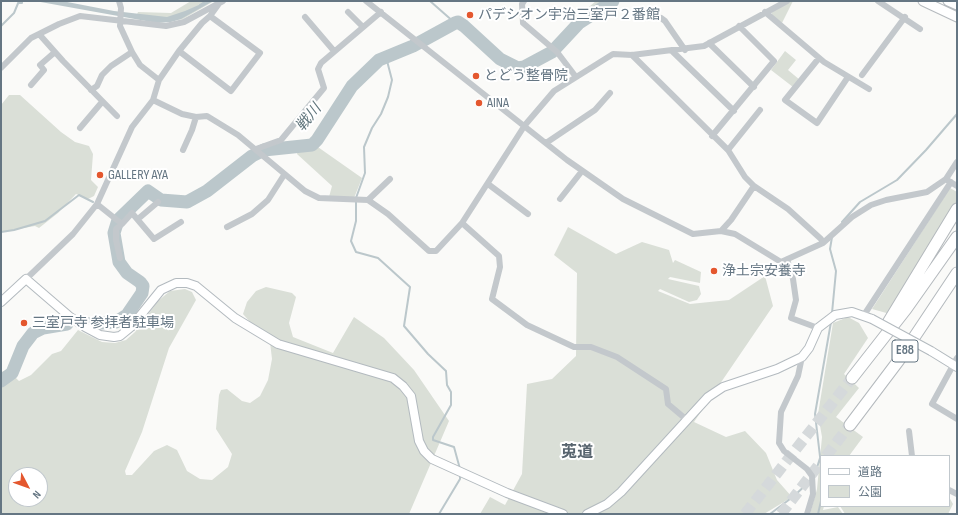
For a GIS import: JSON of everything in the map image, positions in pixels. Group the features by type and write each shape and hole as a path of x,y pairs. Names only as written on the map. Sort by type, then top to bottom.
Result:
{"highway":[{"path":"866,360 957,209"},
{"name":"E88","path":"852,378 906,309 957,237"},
{"name":"E88","path":"850,425 899,360 957,273"},
{"path":"859,414 902,364 957,286"}],"main road":[{"path":"923,1 957,17"},
{"path":"948,1 957,5"}],"street":[{"path":"119,1 121,8 120,26 132,52 140,65 159,80"},
{"path":"366,1 582,171 623,199 684,231 693,234 721,231 735,234 781,262 823,243 852,217 871,205 886,200 927,192 948,180"},
{"path":"524,1 522,4 523,23 555,50 576,77"},
{"path":"153,100 182,114 196,117 207,116 238,135 284,175 305,191 319,198 368,200 388,214 429,251 436,252 462,223 525,125 554,91 613,54 632,55 684,50 704,46 786,1"},
{"path":"878,1 920,29"},
{"path":"1,302 73,234 97,204 132,127 153,100 159,80 179,50 220,3"},
{"path":"1,68 32,38 59,24 80,16 166,26 184,22 220,3"},
{"path":"348,12 363,27"},
{"path":"258,152 281,140 324,88 318,70 321,62 381,12"},
{"path":"765,12 819,58 869,89"},
{"path":"179,50 231,91 260,53 210,16"},
{"path":"304,17 334,51"},
{"path":"661,18 665,21 684,50"},
{"path":"862,75 905,18"},
{"path":"712,136 734,112 774,61 739,26"},
{"path":"39,34 54,52 117,116"},
{"path":"709,43 754,87"},
{"path":"672,50 734,112"},
{"path":"34,84 44,70 40,65 54,52"},
{"path":"91,90 97,86 102,75 111,66 132,52"},
{"path":"632,55 712,136 728,150 745,177 754,186 788,209 821,239 823,243"},
{"path":"819,58 786,100 816,123 848,77"},
{"path":"546,143 594,110 610,93"},
{"path":"80,128 102,102"},
{"path":"728,150 760,110"},
{"path":"183,150 196,117"},
{"path":"868,317 957,162"},
{"path":"560,199 582,171"},
{"path":"227,227 252,214 268,200 284,175"},
{"path":"368,200 390,179"},
{"path":"948,180 957,186"},
{"path":"488,184 528,214"},
{"path":"721,231 731,220 754,186"},
{"path":"138,219 158,202"},
{"path":"97,204 119,222"},
{"path":"120,258 116,240 116,229 119,222 132,213 154,239 181,222"},
{"path":"462,223 499,256 500,267 492,299 527,325 574,347 591,347 617,357 666,389 668,404 687,420"},
{"path":"787,259 793,279 796,300 791,318 818,328"},
{"path":"26,279 69,316 85,327 108,337 120,336 126,332 161,290 176,283 187,283 196,286 235,318 278,344 393,378 403,386 411,396 414,403 417,435 424,452 437,463 546,509 563,514"},
{"path":"807,514 813,494 812,476 807,469 784,451 779,443 781,412 798,376 802,357 809,348 818,328 825,321 835,315 852,312 868,317 956,363 932,404 957,419"},
{"path":"586,514 607,504 621,492 708,398 723,387 777,368 802,357"},
{"path":"909,431 912,455"}],"green space":[{"path":"191,1 214,1 183,19 166,22 135,19 138,12 171,13"},
{"path":"596,1 620,1 582,28 575,29 577,17"},
{"path":"790,1 793,1 782,23 771,15 773,10"},
{"path":"785,51 796,60 788,70 800,80 793,87 771,70"},
{"path":"9,95 20,95 61,132 75,142 89,146 93,154 91,180 98,187 94,196 88,199 76,194 58,213 39,228 35,226 1,232 1,105"},
{"path":"315,145 362,178 354,198 329,197 332,186 297,154 298,149"},
{"path":"950,188 957,192 957,205 890,314 872,309"},
{"path":"568,227 616,254 642,242 669,250 673,263 675,260 701,272 700,283 670,277 668,279 699,286 701,294 697,300 689,302 660,289 658,291 690,304 729,300 765,276 773,306 694,422 726,437 745,431 766,453 777,480 792,497 764,514 480,514 490,497 505,505 522,474 527,384 552,379 576,356 577,273 554,255"},
{"path":"266,287 292,293 296,297 289,323 293,337 333,353 354,317 384,338 414,370 449,421 409,514 1,514 1,372 8,370 19,381 31,375 52,354 61,351 78,330 102,342 115,343 126,340 135,332 158,301 170,291 185,289 192,292 196,300 169,348 142,432 125,471 126,475 132,475 154,451 167,445 177,450 187,471 200,479 212,480 228,467 232,454 216,429 219,395 221,390 227,389 242,401 250,403 260,396 268,380 272,359 269,334 250,322 243,314 247,302 256,291"},
{"path":"848,317 859,323 868,338 844,374 859,388 836,417 863,437 850,455 820,455 822,437 818,414 833,323"},
{"path":"820,458 820,507 824,507 823,510 838,507 843,514 810,514 817,489"},
{"path":"950,499 953,504 948,514 845,514 841,507 950,507"}],"shaded area":[{"path":"35,1 62,1 114,11 167,17 208,1 213,1 181,19 171,22 157,23"}],"waterway":[{"path":"1,26 14,13 19,1"},
{"path":"19,3 22,3 22,1"},
{"path":"200,5 206,1"},
{"path":"430,1 455,23"},
{"name":"戦川","path":"87,324 116,322 127,315 142,293 143,286 140,282 127,273 119,262 114,233 118,220 148,191 161,200 187,202 207,191 252,156 264,150 312,145 317,140 352,86 379,60 413,46 455,23 458,22 464,26 500,59 518,68 524,67 552,52 579,23 613,1"},
{"path":"386,57 392,80 388,97 381,114 372,128 364,147 365,173 356,198 356,221 351,241 356,252 378,258 410,287 404,326 428,354 446,371 447,385 451,392 451,405 433,437 433,440 454,447 460,469"},
{"path":"842,222 860,202 897,180 926,150 957,114"},
{"path":"1,232 14,230 45,221 79,195 93,202"},
{"path":"832,237 830,249 836,271 832,313"},
{"path":"820,456 815,414 831,322"},
{"name":"戦川","path":"1,381 12,373 23,346 33,333 43,328 67,324"},
{"path":"814,477 820,458"},
{"path":"439,514 460,479 460,475"},
{"path":"770,514 794,496 811,480"},
{"path":"818,514 820,505"}],"tunnel":[{"path":"745,514 852,378"},
{"path":"827,455 850,425"},
{"path":"781,514 820,463"}],"place":[{"name":"パデシオン宇治三室戸２番館","path":"470,15"},
{"name":"とどう整骨院","path":"476,76"},
{"name":"AINA","path":"479,103"},
{"name":"GALLERY AYA","path":"100,175"},
{"name":"浄土宗安養寺","path":"714,271"},
{"name":"三室戸寺 参拝者駐車場","path":"24,323"}],"district":[{"name":"莵道","path":"577,453"}]}
